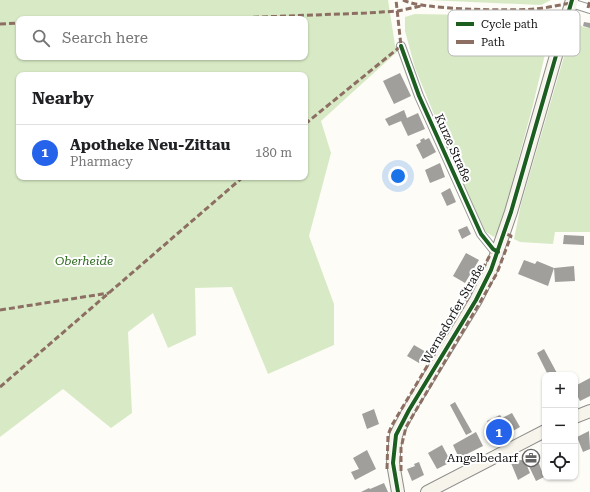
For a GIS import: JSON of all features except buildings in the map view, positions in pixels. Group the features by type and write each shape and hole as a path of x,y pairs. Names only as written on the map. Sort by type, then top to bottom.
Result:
{"main road":[{"name":"Wernsdorfer Straße","path":"398,492 393,453 400,426 479,294 498,252 556,56"},
{"path":"578,417 590,411"},
{"path":"427,492 542,433"}],"street":[{"path":"572,1 590,8"},
{"name":"Kurze Straße","path":"401,46 419,96 481,234 493,249 498,252"}],"green space":[{"name":"Oberheide","path":"0,0 388,0 395,45 398,51 321,121 331,153 309,236 334,304 334,345 268,374 232,287 195,288 196,335 168,348 153,313 128,332 132,413 111,428 63,389 0,437"},
{"path":"427,0 551,0 541,5"},
{"path":"415,14 448,15 448,56 545,56 500,228 494,237 481,229 415,68 405,31 405,17"},
{"path":"580,24 583,27 590,28 590,232 555,232 553,244 520,242 514,239 521,204 564,56 580,56"}],"marked path":[{"path":"308,122 401,46 396,0"},
{"path":"403,0 428,6 487,10 535,9 571,3"},
{"path":"588,8 590,0"},
{"path":"287,16 398,11 421,6"},
{"path":"0,24 16,23"},
{"path":"0,387 240,180"},
{"path":"401,471 401,448 406,427 497,273 511,236 504,233"},
{"path":"387,469 388,435 392,425 469,296 491,253"},
{"path":"0,310 109,293"}],"cycle path":[{"path":"569,10 572,0"},
{"path":"401,46 419,96 481,234 493,249 498,252"},
{"path":"398,492 393,463 396,435 409,410 476,300 491,270 511,212 556,56"}],"place":[{"name":"Apotheke Neu-Zittau","path":"499,432"},
{"name":"Angelbedarf","path":"531,458"}]}
